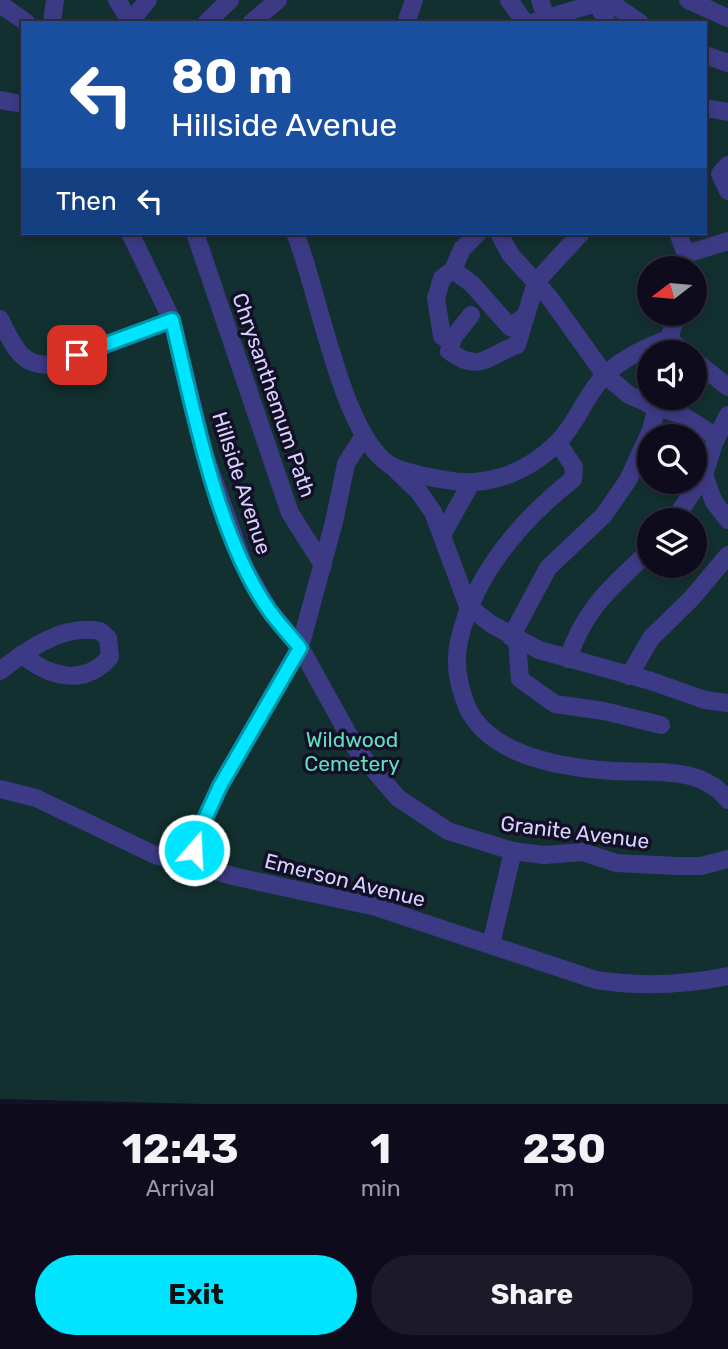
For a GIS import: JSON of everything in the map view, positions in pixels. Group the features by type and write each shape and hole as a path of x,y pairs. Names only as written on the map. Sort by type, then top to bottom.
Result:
{"street":[{"path":"52,21 55,0"},
{"path":"117,0 128,21"},
{"path":"129,21 148,0"},
{"path":"208,21 230,0"},
{"path":"253,21 278,0"},
{"path":"407,21 413,0"},
{"path":"509,0 524,21"},
{"path":"540,0 544,20 601,1 636,21"},
{"path":"688,0 728,18"},
{"path":"601,1 606,21"},
{"path":"0,4 24,21"},
{"path":"707,56 728,63"},
{"path":"0,100 21,104"},
{"path":"707,108 728,112"},
{"path":"727,188 720,174 728,164"},
{"path":"707,184 727,188"},
{"name":"Hillside Avenue","path":"131,235 172,320 204,452 245,568 269,610 300,648"},
{"name":"Chrysanthemum Path","path":"196,235 290,513 323,565"},
{"path":"296,235 309,265 350,410 363,437 419,492 443,533 456,578 468,606 514,638 539,650 705,700 728,703"},
{"path":"452,342 442,336 436,298 442,278 453,270 462,249 476,235"},
{"path":"500,235 510,254 537,282 605,375 637,398"},
{"path":"471,315 452,342 449,352 463,362 484,363 502,350 517,345 537,282 579,235"},
{"path":"678,235 684,256"},
{"path":"696,256 728,241"},
{"path":"453,270 472,284 510,327 524,317"},
{"path":"0,319 14,346 26,360 39,366 55,364 172,320"},
{"path":"393,467 470,485 520,469 542,457 558,443 605,375 639,351 669,339 673,326"},
{"path":"707,370 728,387"},
{"path":"656,410 651,430 628,480 604,515 548,568 514,638 520,679 555,704 604,711 662,725"},
{"path":"666,410 682,415 717,437"},
{"path":"707,466 728,415"},
{"path":"192,864 197,836 220,786 300,648 323,565 346,464 363,437"},
{"path":"558,443 574,467 573,479 537,507 496,559 468,606 457,652 458,675 472,717 492,737 516,751 552,763 612,771 671,772 703,779 728,800"},
{"path":"707,483 714,502 728,520"},
{"path":"443,533 470,485"},
{"path":"629,676 650,638 692,598 728,555"},
{"path":"568,659 577,631 593,607 613,583 637,562"},
{"name":"Granite Avenue","path":"300,648 357,750 398,798 448,831 513,851 544,855 583,852 616,863 701,866 728,859"},
{"path":"0,671 22,654"},
{"name":"Emerson Avenue","path":"0,789 36,798 155,855 237,877 376,907 596,980 629,985 697,982 728,976"},
{"path":"491,944 513,851"}],"green space":[{"name":"Wildwood Cemetery","path":"0,0 728,0 728,1104 207,1104 0,1099"}],"route":[{"path":"77,355 172,320 204,452 245,568 269,610 300,648 220,786 197,836 194,850"}]}
